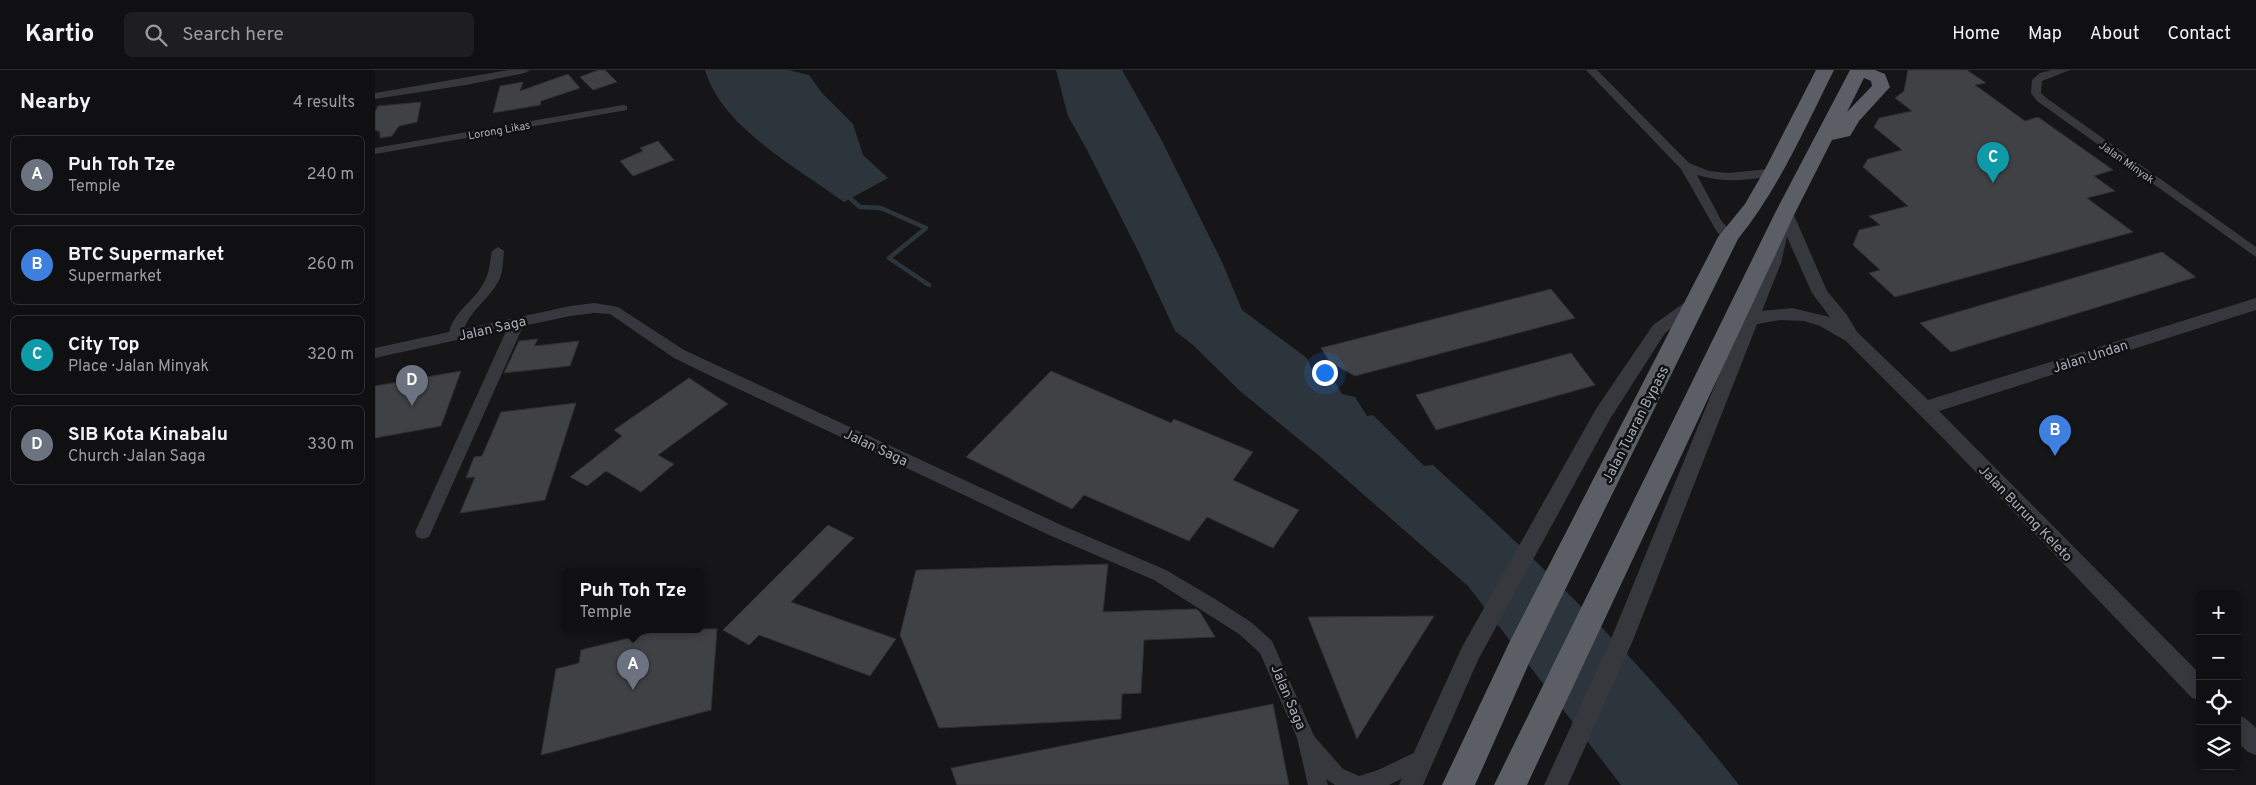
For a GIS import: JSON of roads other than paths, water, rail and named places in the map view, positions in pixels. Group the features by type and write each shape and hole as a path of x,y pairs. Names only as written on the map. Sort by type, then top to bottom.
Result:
{"highway":[{"name":"Jalan Tuaran Bypass","path":"1458,785 1519,652 1729,237 1753,207 1775,171 1825,70"},
{"path":"1775,171 1791,158 1835,79 1849,70"},
{"path":"1509,785 1785,213 1860,70"}],"street":[{"path":"375,96 466,82 525,70"},
{"path":"1591,70 1685,166 1704,196 1718,228 1729,237"},
{"name":"Jalan Minyak","path":"2065,70 2044,75 2037,80 2036,93 2041,99 2256,253"},
{"name":"Lorong Likas","path":"375,151 623,108"},
{"path":"1685,166 1718,178 1754,177 1775,171"},
{"path":"1556,785 1567,757 1622,640 1751,319 1773,264 1785,213"},
{"name":"Jalan Burung Keleto","path":"1785,213 1820,293 1841,318 1852,337"},
{"path":"455,336 459,318 485,290 493,277 497,251"},
{"path":"1411,785 1470,654 1603,414 1659,329 1697,302"},
{"name":"Jalan Undan","path":"1925,408 2256,304"},
{"name":"Jalan Saga","path":"375,353 581,309 613,310 679,354 1055,530 1160,575 1245,628 1265,648 1281,675 1306,738 1318,785"},
{"name":"Jalan Burung Keleto","path":"1751,319 1785,312 1800,314 1837,326 1852,337 1925,408 2196,686"},
{"path":"423,532 517,323"},
{"path":"2241,730 2256,744"},
{"name":"Jalan Saga","path":"1306,738 1336,776 1359,785 1381,779 1422,758"}],"waterway":[{"path":"851,193 851,199 860,207 881,208 926,228 889,258 929,285"}],"place":[{"name":"City Top","path":"1993,183"},
{"name":"SIB Kota Kinabalu","path":"412,406"},
{"name":"BTC Supermarket","path":"2055,456"},
{"name":"Puh Toh Tze","path":"633,690"}]}
